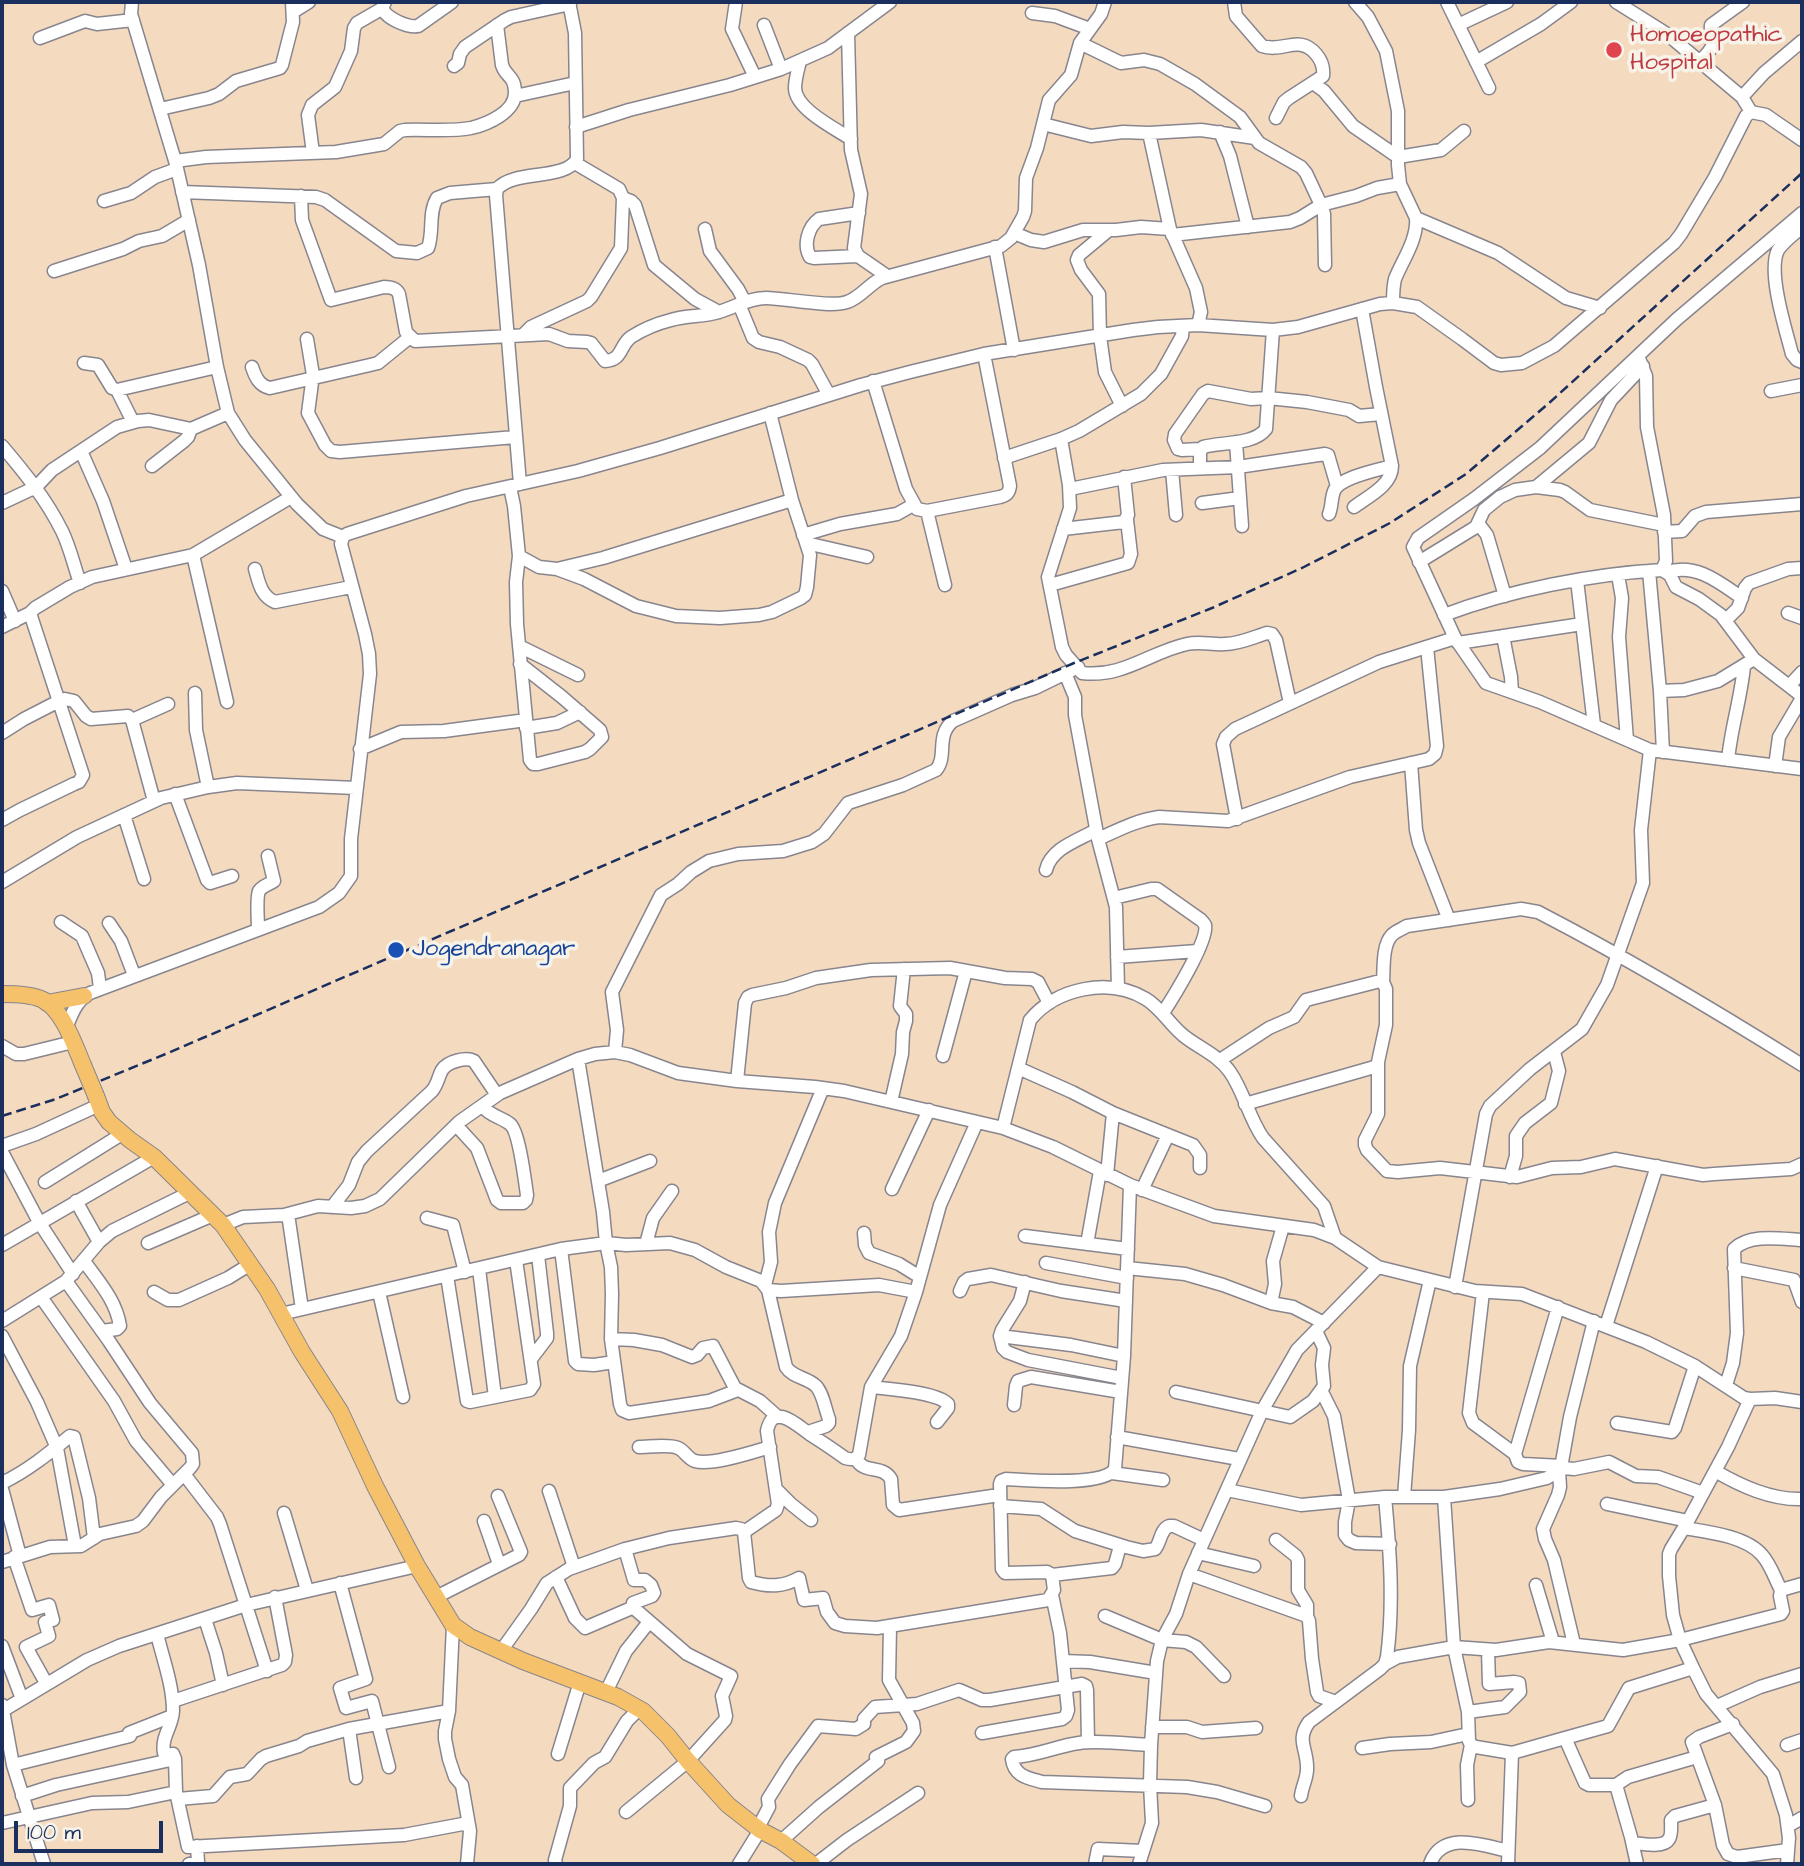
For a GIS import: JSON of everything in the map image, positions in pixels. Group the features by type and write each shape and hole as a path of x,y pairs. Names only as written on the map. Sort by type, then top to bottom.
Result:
{"main road":[{"path":"2,994 36,998 47,1003 67,1026 97,1101 109,1122 154,1157 218,1220 267,1289 302,1352 340,1411 417,1566 453,1625 470,1637 618,1697 643,1712 668,1736 728,1805 760,1830 814,1864"},
{"path":"47,1003 84,996"}],"street":[{"path":"132,2 131,14 176,165 189,220 228,413 240,433 291,497 323,529 343,537"},
{"path":"160,109 209,98 219,94 236,80 280,68 290,33 292,7 309,2"},
{"path":"313,153 309,110 335,87 348,57 357,23 384,5 385,12 404,25 418,26 452,2"},
{"path":"736,2 732,29 755,77"},
{"path":"576,127 781,69 828,48 890,2"},
{"path":"301,196 302,220 331,300 384,287 397,290 406,332 415,341 549,334 568,341 591,343 605,361 609,361 618,356 632,337 667,321 719,312 765,298 840,304 853,299 874,281 887,276 1006,243 1025,211 1026,178 1049,100 1071,75 1080,43 1101,14 1105,2"},
{"path":"1234,2 1236,16 1262,46 1272,48 1302,44 1311,48 1319,57 1324,72 1321,79 1284,102 1276,118"},
{"path":"1355,2 1368,17 1387,51 1398,111 1400,184 1417,225 1395,281 1393,303"},
{"path":"1447,2 1489,88"},
{"path":"1458,25 1507,2"},
{"path":"1476,62 1541,24 1571,2"},
{"path":"1616,2 1667,34 1742,97 1751,112 1766,115 1802,140"},
{"path":"1699,62 1712,46 1711,26 1742,2"},
{"path":"182,192 301,196 325,200 396,251 417,253 428,248 432,208 437,198 450,193 497,189 505,182 565,168 575,163 575,33 570,3 510,17 465,47 454,66"},
{"path":"1032,13 1049,14 1090,29"},
{"path":"40,38 85,21 97,24 133,20"},
{"path":"104,201 131,193 176,165 206,157 336,152 384,144 405,130 475,127 504,114 511,107 515,96 514,80 503,69 497,25"},
{"path":"764,25 781,69"},
{"path":"848,33 851,150 860,194 855,252 887,276"},
{"path":"1742,97 1764,73 1802,41"},
{"path":"1080,43 1121,63 1144,60 1160,64 1195,84 1240,117 1259,143 1304,170 1321,205 1325,224 1325,265"},
{"path":"800,61 795,88 798,98 814,115 851,139"},
{"path":"515,96 575,83"},
{"path":"1313,83 1324,91 1353,126 1398,156 1441,150 1464,131"},
{"path":"67,1026 73,1011 84,996 319,907 344,888 349,880 352,870 351,839 356,788 370,674 365,634 341,544 343,537 352,532 467,496 660,448 873,381 984,355 1158,327 1273,330 1298,327 1393,303 1420,309 1494,363 1522,363 1550,349 1674,243 1719,169 1743,120 1751,112"},
{"path":"1043,124 1091,136 1124,132 1201,130 1255,138"},
{"path":"1220,132 1230,156 1248,227"},
{"path":"1149,133 1171,232 1196,288 1201,312 1198,326"},
{"path":"524,334 531,327 587,300 621,248 624,198 619,189 575,163"},
{"path":"1014,233 1044,242 1083,230 1141,227 1171,232 1290,222 1321,205 1400,184"},
{"path":"497,189 515,437 514,506 519,556 516,582 520,664 530,760 533,764 538,764 585,752 600,740 602,734 580,712 520,664"},
{"path":"624,198 635,205 653,265 695,299 719,312"},
{"path":"858,256 814,258 806,251 806,245 814,222 859,213"},
{"path":"1536,487 1589,443 1611,400 1677,319 1802,213"},
{"path":"1416,218 1498,253 1566,298 1600,308"},
{"path":"54,271 123,249 139,241 162,236 189,220"},
{"path":"1802,227 1779,250 1776,264 1776,295 1792,354 1802,362"},
{"path":"705,229 710,251 738,289 753,338 808,360 829,395"},
{"path":"1109,230 1079,255 1077,260 1099,294 1100,336 1105,372 1122,406"},
{"path":"995,247 1014,350"},
{"path":"1354,507 1382,486 1392,473 1362,309"},
{"path":"1004,458 1079,431 1141,394 1161,374 1182,336 1183,327"},
{"path":"1273,330 1268,398 1266,429 1264,433 1200,449 1178,449 1174,440 1175,434 1203,394 1208,391 1251,399 1268,398 1307,402 1349,410 1359,416 1381,414"},
{"path":"252,366 257,379 265,387 270,387 378,363 410,337"},
{"path":"307,339 313,368 308,413 331,451 515,437"},
{"path":"873,381 895,456 913,505 921,512 1006,495 1010,486 984,355"},
{"path":"1641,361 1647,382 1647,428 1664,528 1666,561 1659,571 1663,752"},
{"path":"1641,361 1540,448 1418,538 1413,547 1457,640 1486,683 1540,702 1650,750 1802,769"},
{"path":"84,363 98,365 112,388 117,390 133,422"},
{"path":"117,390 217,367"},
{"path":"1770,391 1802,385"},
{"path":"2,503 36,487 52,470 112,430 133,422 149,420 191,429 228,413"},
{"path":"519,556 539,567 557,569 584,579 628,603 667,615 712,619 759,615 772,612 805,595 810,561 770,413"},
{"path":"152,466 188,438 191,429"},
{"path":"1061,439 1070,489 1070,508 1049,571 1063,651 1083,673 1116,671 1170,648 1189,643 1227,645 1267,633 1272,634 1276,640 1290,703"},
{"path":"1236,442 1242,526"},
{"path":"2,446 36,487 63,534 79,583"},
{"path":"1200,449 1200,468"},
{"path":"81,451 103,501 126,569"},
{"path":"1070,489 1172,470 1238,467 1325,454 1331,460 1337,486"},
{"path":"1329,514 1337,486 1351,478 1392,466"},
{"path":"1172,470 1176,515"},
{"path":"1050,585 1128,563 1131,554 1124,477"},
{"path":"1419,562 1471,530 1484,510 1507,492 1536,487 1565,492 1590,510 1682,531 1695,516 1706,512 1802,508"},
{"path":"2,627 79,583 103,574 193,555 291,497"},
{"path":"1202,503 1240,498"},
{"path":"557,569 603,558 792,500"},
{"path":"805,539 840,524 897,514 913,505"},
{"path":"927,511 945,584"},
{"path":"1063,529 1119,524 1127,520"},
{"path":"1478,523 1487,535 1505,596"},
{"path":"805,539 867,557"},
{"path":"193,555 227,702"},
{"path":"1726,620 1738,608 1747,584 1788,569 1802,568"},
{"path":"255,569 264,594 275,602 351,587"},
{"path":"1444,615 1476,603 1577,580 1679,569 1707,575 1742,598"},
{"path":"1659,571 1676,587 1707,604 1726,620 1749,663 1802,697 1779,737 1775,766"},
{"path":"1618,575 1622,593 1619,637 1627,740"},
{"path":"1577,580 1594,726"},
{"path":"2,590 15,621"},
{"path":"2,820 82,778 82,770 30,613"},
{"path":"1788,613 1802,618"},
{"path":"1237,819 1223,744 1235,729 1362,670 1427,647 1457,640 1582,624"},
{"path":"1503,636 1511,692"},
{"path":"519,646 578,675"},
{"path":"1046,870 1049,860 1056,853 1097,834 1149,818 1220,822 1237,819 1350,777 1429,759 1435,754 1437,746 1427,647"},
{"path":"1660,691 1684,690 1709,684 1725,678 1749,663"},
{"path":"1728,760 1731,734 1749,663"},
{"path":"615,1052 617,1030 612,992 661,895 709,861 738,854 783,851 812,842 824,834 848,803 903,785 940,767 946,727 953,721 1035,688 1077,667"},
{"path":"1788,686 1802,671"},
{"path":"1065,673 1075,697 1075,715 1097,834 1117,915 1118,988"},
{"path":"195,693 196,730 208,787"},
{"path":"2,733 65,699 74,701 91,719 128,716 132,720 154,801"},
{"path":"132,720 168,704"},
{"path":"360,749 401,732 557,723 580,712"},
{"path":"1455,1287 1484,1122 1490,1106 1530,1069 1582,1029 1601,998 1619,954 1643,883 1642,830 1650,750"},
{"path":"1411,762 1419,843 1449,920"},
{"path":"2,881 77,837 175,794 237,783 356,788"},
{"path":"175,794 207,880 214,883 232,876"},
{"path":"124,815 144,878"},
{"path":"258,928 258,894 263,887 274,881 268,856"},
{"path":"1114,898 1151,888 1162,891 1205,924 1204,933 1187,974 1163,1013"},
{"path":"1802,1065 1727,1017 1619,954 1538,912 1521,909 1407,926 1389,938 1386,948 1383,982 1386,989 1386,1031 1378,1066 1378,1114 1365,1140 1367,1150 1387,1171 1392,1172 1440,1168 1510,1177 1552,1168 1581,1167 1615,1158 1703,1175 1791,1169 1802,1164"},
{"path":"61,922 82,936 100,988"},
{"path":"109,923 121,941 134,975"},
{"path":"1117,957 1197,951"},
{"path":"737,1081 745,1003 748,997 816,978 877,969 950,968 1036,981 1049,1003"},
{"path":"891,1102 906,1021 900,1006 904,969"},
{"path":"943,1056 966,971"},
{"path":"1220,1060 1269,1028 1294,1017 1306,1000 1373,982 1383,982"},
{"path":"1003,1128 1030,1020 1038,1010 1060,995 1070,992 1103,987 1118,988 1146,998 1185,1037 1220,1060 1231,1074 1263,1138 1324,1206 1335,1238"},
{"path":"2,1046 11,1052 24,1054 73,1042"},
{"path":"148,1243 218,1220 288,1214 318,1206 365,1206 380,1199 456,1125 497,1095 578,1059 615,1052 671,1071 737,1081 823,1088 1003,1128 1053,1146 1136,1187 1214,1216 1314,1230 1335,1238 1378,1267 1455,1287 1522,1294 1558,1307 1646,1342 1695,1366 1744,1398 1775,1398 1802,1402"},
{"path":"1510,1177 1516,1156 1516,1136 1520,1128 1551,1103 1559,1071 1554,1052"},
{"path":"332,1207 349,1185 358,1162 398,1120 432,1091 443,1068 471,1058 497,1095"},
{"path":"578,1059 611,1267 611,1339 620,1404 625,1412 629,1413 709,1401 738,1390"},
{"path":"1245,1104 1378,1066"},
{"path":"1018,1068 1072,1091 1113,1113 1194,1145 1200,1155 1200,1168"},
{"path":"766,1288 771,1262 769,1232 775,1203 823,1088"},
{"path":"2,1146 36,1134 97,1101"},
{"path":"456,1125 477,1148 497,1200 501,1203 523,1203 527,1195 515,1131 508,1122 489,1114 482,1106"},
{"path":"892,1189 929,1110"},
{"path":"1087,1244 1104,1173 1113,1113"},
{"path":"856,1459 859,1455 871,1387 898,1343 916,1292 940,1205 977,1122"},
{"path":"45,1182 122,1134"},
{"path":"1112,1473 1115,1469 1124,1356 1128,1249 1136,1187 1168,1135"},
{"path":"2,1152 70,1278 103,1331 150,1403 192,1453 192,1464 143,1521 132,1527 100,1534 86,1544 50,1547 12,1558"},
{"path":"2,1245 154,1157"},
{"path":"598,1181 650,1161"},
{"path":"1574,1644 1554,1560 1543,1529 1560,1487 1570,1417 1600,1324 1657,1166"},
{"path":"646,1244 653,1218 672,1191"},
{"path":"2,1321 70,1278 99,1242 112,1231 189,1193"},
{"path":"76,1201 99,1242"},
{"path":"288,1214 302,1309"},
{"path":"427,1218 453,1225 465,1272"},
{"path":"1271,1303 1275,1284 1273,1261 1283,1226"},
{"path":"864,1233 869,1252 899,1264 920,1277"},
{"path":"1025,1236 1128,1249"},
{"path":"1726,1385 1733,1363 1737,1333 1734,1249 1742,1242 1768,1238 1802,1240"},
{"path":"281,1314 561,1249 606,1243 670,1243 695,1250 726,1268 761,1281 766,1288 786,1367 790,1374 815,1385 829,1419 826,1426 807,1432"},
{"path":"561,1249 575,1361 578,1364 594,1365 614,1362"},
{"path":"531,1359 547,1338 538,1255"},
{"path":"447,1276 467,1401 530,1390 534,1384 516,1260"},
{"path":"84,1261 111,1298 119,1320 120,1326 117,1329 103,1331"},
{"path":"1046,1263 1127,1273 1185,1275 1231,1287 1271,1303 1293,1307 1320,1327 1325,1381 1313,1401 1290,1417 1175,1392"},
{"path":"154,1292 168,1300 179,1300 228,1278 249,1265"},
{"path":"1095,1864 1098,1849 1141,1858 1152,1823 1151,1745 1156,1673 1162,1640 1178,1608 1189,1574 1239,1459 1262,1411 1297,1350 1378,1267"},
{"path":"1734,1268 1799,1282 1802,1302"},
{"path":"479,1269 495,1397"},
{"path":"960,1291 968,1279 991,1275 1061,1291 1126,1301"},
{"path":"1404,1497 1410,1366 1430,1280"},
{"path":"1025,1283 1020,1301 1000,1336 1007,1352 1041,1363 1122,1378"},
{"path":"766,1288 780,1291 879,1285 916,1292"},
{"path":"379,1292 403,1397"},
{"path":"1483,1292 1469,1413 1473,1423 1515,1454 1518,1462 1523,1464 1574,1469 1609,1462 1636,1476 1658,1477 1703,1493"},
{"path":"41,1297 114,1401 136,1441 173,1485"},
{"path":"1515,1454 1558,1307"},
{"path":"2,1336 37,1402 57,1448 75,1546"},
{"path":"1000,1336 1071,1345 1124,1356"},
{"path":"611,1339 662,1345 692,1357 703,1348 713,1346 733,1385 760,1401 778,1417"},
{"path":"1071,1345 1081,1357 1084,1370"},
{"path":"1617,1423 1672,1432 1695,1366"},
{"path":"1014,1405 1018,1381 1031,1377 1121,1392"},
{"path":"871,1387 942,1398 948,1408 937,1422"},
{"path":"1321,1390 1334,1416 1349,1500 1345,1535 1349,1540 1362,1544 1390,1544"},
{"path":"1750,1399 1715,1471 1671,1549 1669,1559 1672,1607 1680,1640 1706,1694 1773,1774 1785,1806 1789,1838 1787,1864"},
{"path":"744,1532 776,1510 779,1499 767,1431 772,1419 790,1419 845,1458 856,1459"},
{"path":"2,1483 20,1474 70,1436 74,1437 89,1498 94,1538"},
{"path":"1117,1437 1239,1459"},
{"path":"639,1447 674,1447 693,1461 701,1462 732,1458 769,1447"},
{"path":"856,1459 864,1467 889,1475 893,1505 899,1510 1000,1501 1041,1509 1075,1531 1143,1551 1155,1549 1163,1531 1169,1525 1204,1540"},
{"path":"1227,1490 1301,1505 1385,1497 1444,1497 1547,1478 1561,1468"},
{"path":"1715,1471 1750,1489 1788,1499 1802,1499"},
{"path":"1120,1546 1112,1567 1052,1575 1047,1572 1005,1573 1002,1569 999,1484 1006,1479 1053,1482 1099,1478 1112,1473 1163,1480"},
{"path":"184,1474 217,1517 267,1671"},
{"path":"2,1489 12,1558 32,1610 49,1605 53,1620 45,1622 49,1636 26,1647 46,1683"},
{"path":"777,1490 811,1520"},
{"path":"550,1491 574,1567"},
{"path":"436,1597 521,1552 498,1496"},
{"path":"1384,1664 1391,1594 1385,1497"},
{"path":"1444,1497 1454,1647 1468,1712 1468,1801"},
{"path":"66,1499 89,1498"},
{"path":"1301,1796 1307,1771 1303,1732 1309,1722 1384,1664 1398,1657 1454,1647 1488,1650 1553,1642 1623,1650 1680,1640 1781,1614 1783,1611 1781,1590 1766,1559 1757,1550 1726,1536 1607,1504"},
{"path":"284,1513 307,1590"},
{"path":"484,1521 499,1564"},
{"path":"501,1651 547,1583 556,1577 574,1567 625,1549 682,1535 741,1529 744,1532 751,1582 786,1586 799,1578 804,1600 823,1598 827,1612 835,1623 854,1627 877,1628 1041,1602 1052,1595 1052,1575"},
{"path":"1276,1540 1298,1560 1298,1590 1307,1605 1310,1621 1317,1692 1319,1696 1336,1702"},
{"path":"625,1549 634,1580 645,1580 654,1593 633,1603 642,1617 687,1654 731,1676 722,1696 725,1720 688,1761 626,1812"},
{"path":"1198,1553 1254,1566"},
{"path":"44,1864 13,1765 2,1708 87,1660 120,1646 275,1597 417,1566"},
{"path":"1189,1574 1307,1616"},
{"path":"556,1577 575,1618 585,1628 634,1607"},
{"path":"340,1583 366,1679 340,1688 346,1708 372,1701 389,1767"},
{"path":"1781,1590 1802,1584"},
{"path":"1536,1585 1553,1642"},
{"path":"982,1733 1066,1716 1068,1710 1060,1633 1052,1595"},
{"path":"173,1701 267,1671 285,1662 275,1597"},
{"path":"1105,1615 1162,1640 1178,1640 1196,1647 1224,1676"},
{"path":"205,1619 223,1685"},
{"path":"606,1692 626,1651 649,1622"},
{"path":"453,1625 449,1711 445,1731 455,1777 462,1785 470,1831 467,1864"},
{"path":"780,1841 818,1807 878,1761 876,1757 906,1742 915,1728 888,1676 890,1626"},
{"path":"158,1634 173,1701 173,1716 163,1740 164,1753 173,1754 175,1759 177,1796 198,1862 189,1864"},
{"path":"2,1646 22,1699"},
{"path":"1468,1712 1505,1707 1520,1692 1519,1683 1489,1684 1488,1650"},
{"path":"1063,1661 1090,1662 1156,1673"},
{"path":"1362,1748 1470,1739 1512,1753 1608,1726 1629,1688 1693,1668"},
{"path":"1717,1706 1760,1687 1802,1674"},
{"path":"558,1754 580,1682"},
{"path":"739,1864 760,1830 769,1807 768,1800 818,1726 856,1729 864,1724 864,1719 875,1707 922,1703 959,1690 982,1700 990,1700 1082,1684 1087,1690 1088,1742"},
{"path":"556,1864 571,1800 570,1788 594,1763 605,1757 627,1721 638,1710"},
{"path":"2,1823 92,1803 177,1796 214,1796 230,1776 247,1774 266,1756 307,1741 349,1729 449,1711"},
{"path":"13,1765 130,1736 129,1733 173,1716"},
{"path":"1732,1724 1692,1742 1715,1805 1723,1845 1728,1854 1737,1857 1788,1850"},
{"path":"1152,1727 1187,1727 1202,1732 1256,1728"},
{"path":"349,1729 356,1779"},
{"path":"1565,1738 1589,1785 1616,1785 1628,1777 1697,1757"},
{"path":"1787,1745 1802,1740"},
{"path":"1151,1745 1088,1742 1012,1759 1018,1773 1042,1782 1187,1787 1217,1792 1265,1807"},
{"path":"1430,1864 1437,1853 1453,1843 1461,1842 1468,1842 1508,1858 1512,1753"},
{"path":"22,1796 56,1785 175,1759"},
{"path":"1616,1785 1637,1864"},
{"path":"814,1864 918,1793"},
{"path":"1633,1843 1664,1843 1670,1838 1671,1820 1675,1816 1715,1805"},
{"path":"1788,1826 1802,1818"},
{"path":"192,1846 404,1835 468,1823"}],"railway":[{"path":"2,1116 56,1099 168,1053 1074,663 1212,608 1302,568 1390,523 1466,474 1548,404 1802,173"}],"place":[{"name":"Homoeopathic Hospital","path":"1614,50"},
{"name":"Jogendranagar","path":"396,950"}]}
